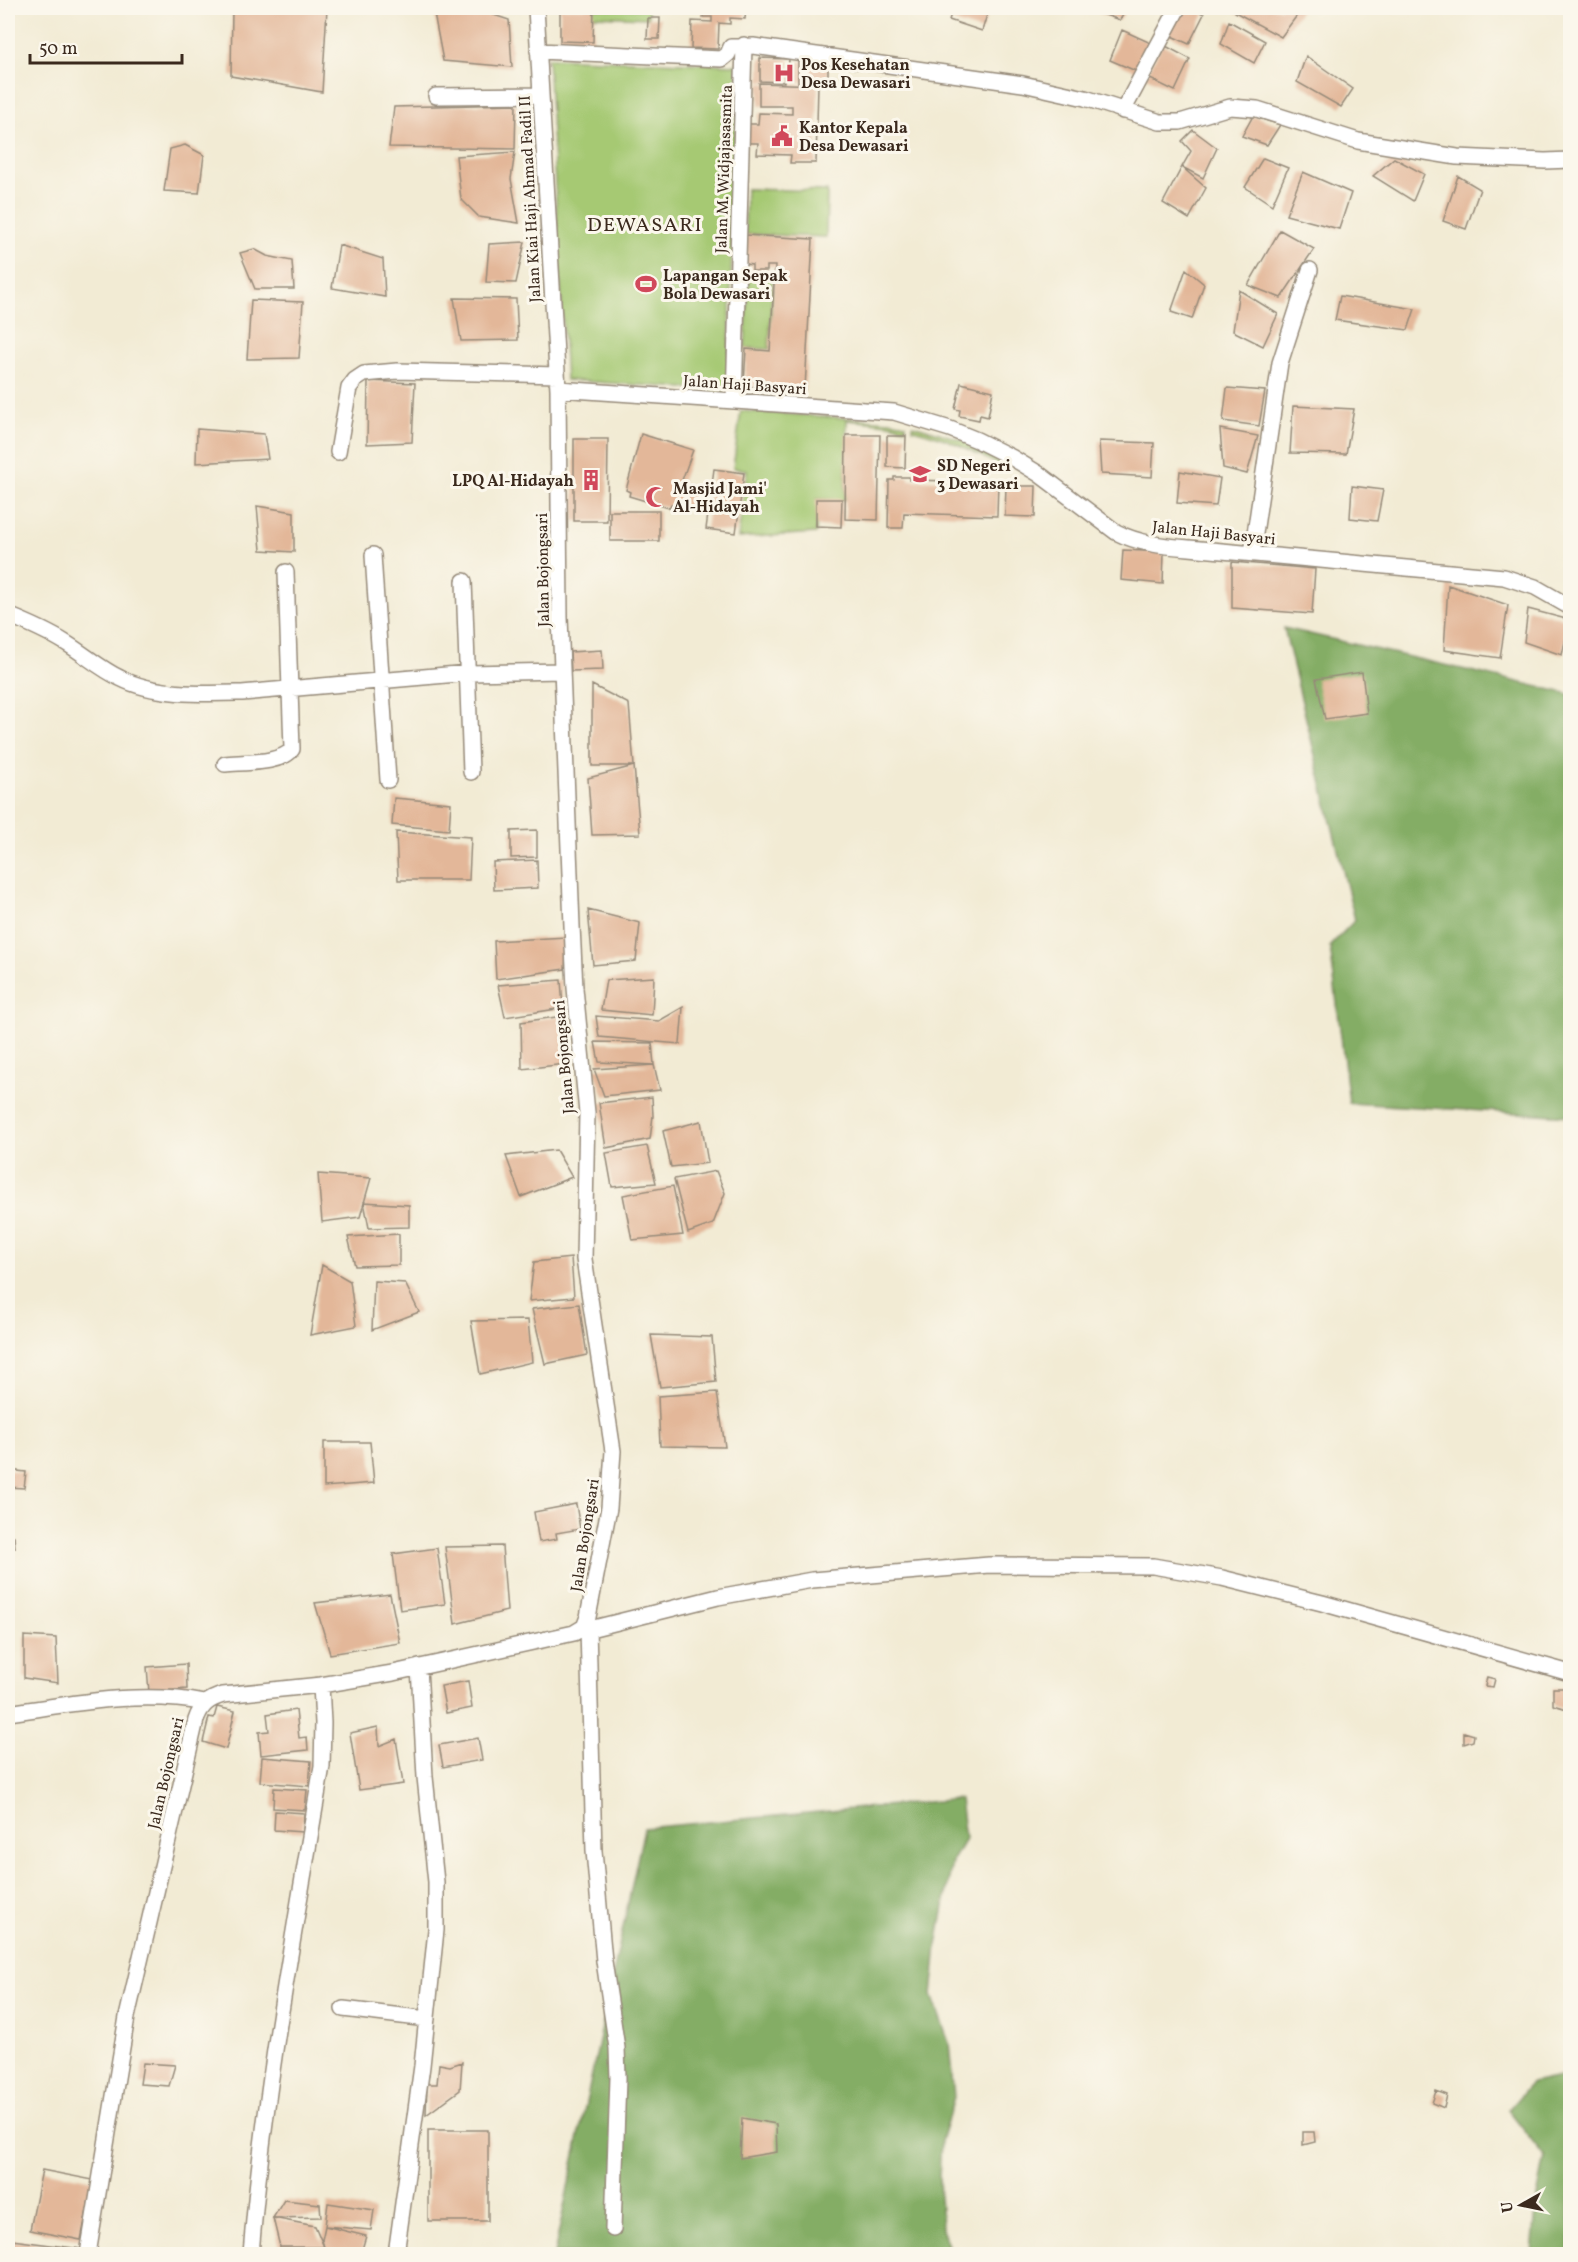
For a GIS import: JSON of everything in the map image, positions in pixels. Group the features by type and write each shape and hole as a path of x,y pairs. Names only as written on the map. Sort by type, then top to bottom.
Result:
{"street":[{"name":"Jalan Kiai Haji Ahmad Fadil II","path":"536,8 557,382"},
{"path":"1123,111 1179,8"},
{"path":"538,51 722,59 731,47 744,45 1023,84 1086,98 1151,121 1170,123 1230,107 1257,109 1359,141 1457,157 1570,160"},
{"name":"Jalan M. Widjajasasmita","path":"734,401 744,45"},
{"path":"436,96 541,95"},
{"path":"1252,554 1280,363 1310,270"},
{"name":"Jalan Haji Basyari","path":"338,452 349,388 364,374 397,371 557,382 734,401 878,410 950,429 1011,457 1039,474 1127,538 1154,544 1504,578 1535,587 1570,607"},
{"name":"Jalan Bojongsari","path":"88,2254 127,2017 196,1720 205,1703 223,1695 321,1684 419,1667 574,1633 586,1628 609,1508 613,1451 584,1259 587,1113 575,987 562,671 557,382"},
{"path":"373,555 388,780"},
{"path":"225,764 278,759 290,752 293,745 286,572"},
{"path":"464,581 471,772"},
{"path":"8,615 63,641 119,678 141,686 204,694 290,689 469,673 562,671"},
{"path":"613,2229 618,2078 616,2039 604,1961 594,1851 586,1628 765,1587 812,1580 989,1565 1153,1566 1214,1576 1322,1603 1570,1673"},
{"path":"396,2254 427,2019 436,1930 436,1882 425,1777 419,1667"},
{"path":"251,2254 256,2184 269,2085 324,1746 321,1684"},
{"path":"8,1713 112,1699 179,1698 205,1703"},
{"path":"343,2009 427,2019"}],"green space":[{"path":"594,8 648,8 648,18 593,16"},
{"name":"Lapangan Sepak Bola Dewasari","path":"548,58 737,65 728,391 566,380"},
{"path":"746,189 827,191 826,237 745,234"},
{"path":"749,272 773,273 769,349 745,348"},
{"path":"741,411 890,421 906,424 906,428 847,420 845,500 817,499 816,533 738,538 747,470 733,468"},
{"path":"913,425 971,443 1004,461 1004,468 937,436 913,429"},
{"path":"1284,628 1570,694 1570,1116 1349,1103 1330,946 1355,920"},
{"path":"960,1799 965,1839 952,1862 937,1945 932,1995 949,2043 954,2098 941,2141 939,2178 942,2229 951,2254 554,2254 644,1828"},
{"path":"1570,2075 1570,2254 1532,2254 1537,2197 1545,2157 1508,2110 1531,2083"}],"building":[{"path":"232,8 327,8 322,92 231,76"},
{"path":"433,8 473,8 509,20 512,67 443,61"},
{"path":"560,8 594,8 593,42 560,41"},
{"path":"703,8 746,8 745,19 730,18 730,24 719,23 718,49 691,48 692,21 712,22 712,17 703,17"},
{"path":"953,8 989,8 982,31 949,20"},
{"path":"1084,8 1127,8 1120,20"},
{"path":"1174,8 1192,8 1204,14 1189,44 1165,33"},
{"path":"1234,8 1296,8 1301,10 1281,37 1235,12"},
{"path":"648,18 660,18 659,39 647,39"},
{"path":"1229,21 1265,41 1254,63 1221,44"},
{"path":"1122,30 1153,44 1136,71 1110,60"},
{"path":"1162,44 1190,59 1175,91 1146,77"},
{"path":"1306,56 1353,89 1341,107 1297,82"},
{"path":"760,58 789,59 788,74 784,74 784,82 760,81"},
{"path":"798,61 828,62 828,83 798,82"},
{"path":"759,83 818,85 816,163 790,163 791,155 757,154 758,143 746,143 746,124 758,124 759,113 792,114 792,106 759,106"},
{"path":"516,104 515,149 389,147 394,107"},
{"path":"1253,116 1280,125 1267,145 1242,136"},
{"path":"1193,130 1217,148 1203,178 1182,167 1191,151 1182,141"},
{"path":"185,145 204,155 199,193 164,191 170,149"},
{"path":"515,152 511,179 519,223 479,217 461,199 456,156"},
{"path":"1263,158 1288,168 1272,205 1245,187"},
{"path":"1394,158 1424,174 1413,201 1373,176"},
{"path":"1182,167 1206,188 1189,219 1163,203"},
{"path":"1303,172 1351,193 1339,229 1286,215"},
{"path":"1458,176 1480,189 1466,229 1443,221"},
{"path":"1280,230 1314,249 1281,298 1248,285"},
{"path":"746,235 813,239 805,389 744,386 746,349 770,351 775,266 767,266 767,271 752,271 752,265 745,264"},
{"path":"525,242 516,283 486,282 489,244"},
{"path":"339,245 383,259 385,297 332,288"},
{"path":"254,249 267,256 292,261 294,289 255,289 240,253"},
{"path":"1186,269 1204,284 1192,319 1171,312"},
{"path":"1239,290 1278,314 1263,346 1233,331"},
{"path":"1340,296 1415,309 1408,330 1335,320"},
{"path":"454,298 516,299 518,340 461,341"},
{"path":"251,300 303,302 299,358 247,359"},
{"path":"368,381 415,383 412,442 367,444"},
{"path":"961,383 993,391 988,417 980,415 979,420 959,416 960,410 955,409"},
{"path":"1227,388 1265,391 1259,426 1223,421"},
{"path":"1293,406 1354,409 1346,454 1290,453"},
{"path":"197,429 264,434 268,459 196,463"},
{"path":"1220,429 1258,436 1247,474 1223,468"},
{"path":"641,434 693,450 681,483 706,491 700,511 675,504 671,504 669,508 629,496 630,492 626,490"},
{"path":"846,435 880,435 878,520 845,519"},
{"path":"887,436 906,436 905,468 887,467"},
{"name":"LPQ Al-Hidayah","path":"574,439 608,439 607,521 574,521"},
{"path":"1099,441 1154,443 1152,477 1101,474"},
{"path":"714,469 744,473 736,533 706,529"},
{"path":"1180,471 1220,478 1216,506 1177,503"},
{"path":"894,477 909,477 909,480 998,482 997,516 904,513 903,528 888,528 889,480 894,480"},
{"path":"1006,486 1036,486 1035,517 1005,516"},
{"path":"1352,486 1383,490 1377,521 1350,518"},
{"path":"816,499 842,499 841,527 816,526"},
{"path":"257,506 294,512 294,552 261,550"},
{"path":"610,511 659,511 659,541 610,541"},
{"path":"1123,550 1164,552 1163,584 1121,580"},
{"path":"1232,562 1315,569 1312,614 1232,608"},
{"path":"1448,585 1508,605 1500,658 1444,650"},
{"path":"1528,609 1570,620 1562,655 1524,642"},
{"path":"602,650 603,670 571,671 570,652"},
{"path":"1362,672 1367,713 1325,719 1316,679"},
{"path":"592,685 629,704 634,766 592,766"},
{"path":"634,766 640,834 592,835 588,778"},
{"path":"394,798 451,803 449,830 392,825"},
{"path":"537,830 537,857 511,858 511,831"},
{"path":"396,832 471,837 469,880 398,880"},
{"path":"537,860 538,888 494,890 493,862"},
{"path":"588,910 640,923 636,961 593,965"},
{"path":"567,937 565,969 496,979 494,941"},
{"path":"654,977 652,1015 601,1010 606,980"},
{"path":"561,980 563,1008 505,1017 498,985"},
{"path":"683,1007 680,1044 599,1037 596,1016 659,1021"},
{"path":"563,1016 566,1064 522,1069 521,1022"},
{"path":"595,1042 652,1043 654,1065 599,1062"},
{"path":"654,1065 660,1090 604,1096 594,1069"},
{"path":"652,1097 653,1116 650,1139 606,1148 599,1103"},
{"path":"701,1121 708,1163 671,1167 663,1131"},
{"path":"647,1146 656,1183 612,1187 606,1153"},
{"path":"556,1150 572,1177 521,1197 506,1156"},
{"path":"716,1171 725,1193 713,1224 688,1233 674,1179"},
{"path":"318,1174 371,1178 360,1217 322,1222"},
{"path":"673,1186 683,1235 632,1240 623,1195"},
{"path":"364,1202 409,1205 409,1227 369,1228"},
{"path":"399,1234 399,1265 355,1266 348,1237"},
{"path":"571,1258 574,1297 529,1301 534,1262"},
{"path":"322,1265 350,1281 356,1326 310,1335"},
{"path":"374,1281 405,1283 419,1312 372,1330"},
{"path":"579,1304 587,1355 545,1364 532,1309"},
{"path":"528,1320 532,1362 480,1374 471,1321"},
{"path":"651,1335 712,1337 716,1382 660,1387"},
{"path":"717,1392 725,1447 660,1446 658,1396"},
{"path":"324,1442 370,1442 374,1483 324,1487"},
{"path":"8,1470 26,1472 24,1488 8,1487"},
{"path":"576,1504 580,1529 556,1533 557,1539 539,1542 534,1512"},
{"path":"8,1532 14,1536 15,1548 8,1547"},
{"path":"502,1546 507,1611 455,1624 445,1547"},
{"path":"437,1548 445,1604 400,1610 393,1554"},
{"path":"390,1594 400,1643 330,1654 315,1603"},
{"path":"24,1636 56,1638 58,1683 24,1678"},
{"path":"186,1664 187,1689 149,1692 147,1667"},
{"path":"1487,1677 1495,1679 1493,1687 1485,1686"},
{"path":"468,1681 472,1708 446,1713 441,1686"},
{"path":"1553,1688 1570,1688 1570,1710 1553,1705"},
{"path":"217,1707 235,1711 226,1749 203,1742 209,1717 214,1718"},
{"path":"296,1710 299,1738 307,1737 308,1750 261,1755 259,1732 269,1731 267,1714"},
{"path":"378,1727 379,1746 396,1739 403,1784 359,1790 350,1733"},
{"path":"1464,1732 1474,1735 1473,1741 1464,1744"},
{"path":"478,1738 482,1760 443,1767 439,1745"},
{"path":"262,1757 311,1761 309,1786 260,1782"},
{"path":"274,1788 307,1790 305,1810 273,1808"},
{"path":"275,1811 304,1813 303,1832 274,1830"},
{"path":"462,2062 460,2090 426,2115 427,2084 437,2084 439,2064 450,2066"},
{"path":"143,2063 175,2065 169,2086 140,2084"},
{"path":"1436,2091 1447,2095 1444,2108 1432,2103"},
{"path":"742,2118 776,2124 777,2152 740,2158"},
{"path":"428,2130 488,2130 488,2221 428,2221"},
{"path":"1303,2132 1314,2132 1315,2142 1303,2145"},
{"path":"42,2170 93,2180 81,2240 30,2230"},
{"path":"284,2200 320,2204 321,2217 273,2218"},
{"path":"328,2203 374,2210 371,2230 325,2226"},
{"path":"273,2218 315,2226 324,2247 280,2247"},
{"path":"325,2226 366,2236 363,2254 325,2254 322,2240"},
{"path":"12,2240 81,2249 80,2254 10,2254"},
{"path":"653,2250 679,2251 679,2254 652,2254"}],"place":[{"name":"Pos Kesehatan Desa Dewasari","path":"784,73"},
{"name":"Kantor Kepala Desa Dewasari","path":"782,136"},
{"name":"Lapangan Sepak Bola Dewasari","path":"646,284"},
{"name":"SD Negeri 3 Dewasari","path":"920,474"},
{"name":"LPQ Al-Hidayah","path":"591,480"},
{"name":"Masjid Jami' Al-Hidayah","path":"656,497"}],"district":[{"name":"DEWASARI","path":"645,224"}]}
